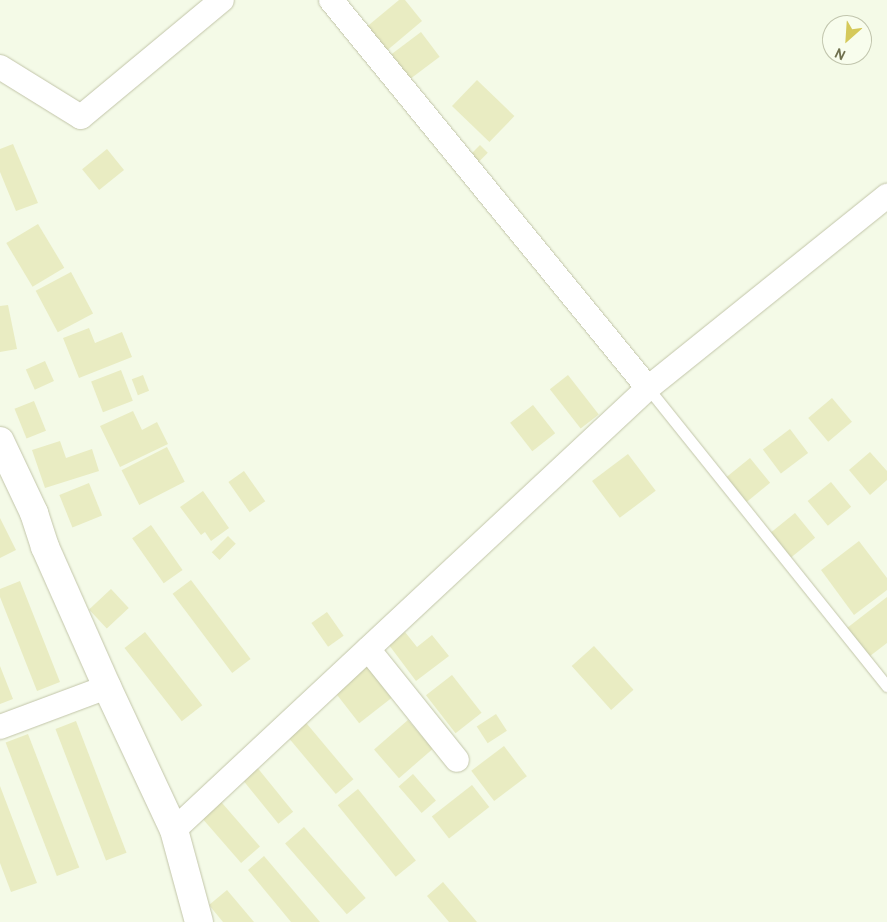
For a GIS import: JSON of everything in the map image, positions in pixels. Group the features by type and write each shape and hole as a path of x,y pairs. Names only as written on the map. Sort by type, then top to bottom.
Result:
{"street":[{"path":"0,67 80,117 222,0"},
{"path":"331,0 648,388"},
{"path":"174,830 648,388 887,196"},
{"path":"0,441 34,513 45,547 107,687 174,830 200,922"},
{"path":"368,649 457,760"},
{"path":"0,727 107,687"}],"lane":[{"path":"648,388 887,686"}],"building":[{"path":"399,0 405,0 422,21 384,53 364,29"},
{"path":"421,32 440,57 410,79 391,54"},
{"path":"477,80 514,116 489,142 452,106"},
{"path":"13,144 38,203 16,211 0,172 0,149"},
{"path":"480,145 488,153 474,167 466,159"},
{"path":"107,149 124,170 99,190 82,169"},
{"path":"38,224 64,268 33,287 6,243"},
{"path":"71,272 93,313 58,332 36,291"},
{"path":"8,305 17,349 0,352 0,306"},
{"path":"89,328 95,343 122,332 132,357 79,378 63,338"},
{"path":"45,361 54,381 35,390 26,370"},
{"path":"121,370 133,401 103,412 91,381"},
{"path":"143,375 149,391 138,395 132,379"},
{"path":"568,375 599,414 581,429 550,389"},
{"path":"832,398 852,422 828,442 808,418"},
{"path":"34,401 46,431 27,439 15,409"},
{"path":"533,405 555,433 532,451 510,423"},
{"path":"133,411 142,430 157,422 168,444 120,467 100,426"},
{"path":"790,429 808,453 781,473 763,449"},
{"path":"60,441 66,458 92,449 99,471 45,488 32,450"},
{"path":"167,447 185,482 139,505 122,470"},
{"path":"870,452 887,471 887,480 870,495 849,470"},
{"path":"628,454 656,491 620,518 592,481"},
{"path":"750,458 770,483 746,502 726,478"},
{"path":"244,471 265,501 250,512 228,482"},
{"path":"831,482 851,507 828,526 808,501"},
{"path":"89,483 102,515 72,527 59,495"},
{"path":"203,491 229,528 211,541 205,532 201,535 180,507"},
{"path":"795,513 815,538 791,557 771,533"},
{"path":"0,518 16,550 0,558"},
{"path":"151,525 183,570 164,583 132,538"},
{"path":"228,536 236,544 220,560 212,552"},
{"path":"859,541 887,578 887,590 854,615 821,570"},
{"path":"191,580 251,659 232,673 173,594"},
{"path":"20,581 60,682 37,691 0,597 0,589"},
{"path":"111,589 129,608 107,628 89,609"},
{"path":"887,597 887,643 870,656 847,628"},
{"path":"327,612 344,636 328,647 311,623"},
{"path":"145,632 202,705 182,721 125,648"},
{"path":"405,632 417,647 432,635 449,656 416,681 389,645"},
{"path":"594,646 633,690 611,710 572,666"},
{"path":"365,664 391,698 359,723 333,689"},
{"path":"0,666 13,699 0,704"},
{"path":"452,675 482,713 456,733 426,695"},
{"path":"496,714 507,731 488,743 477,727"},
{"path":"302,718 353,779 336,794 284,733"},
{"path":"408,720 433,749 399,778 374,750"},
{"path":"76,721 127,853 106,861 55,729"},
{"path":"28,734 79,868 57,876 6,743"},
{"path":"504,746 527,776 494,801 471,771"},
{"path":"256,766 293,812 278,824 241,778"},
{"path":"413,774 436,800 422,813 399,786"},
{"path":"472,785 489,807 449,838 432,816"},
{"path":"0,786 37,883 11,892 0,863"},
{"path":"358,789 416,860 396,877 338,805"},
{"path":"216,796 260,847 241,863 197,812"},
{"path":"304,827 366,898 347,914 285,843"},
{"path":"264,856 320,922 291,922 248,870"},
{"path":"443,882 477,922 449,922 427,896"},
{"path":"227,890 254,922 223,922 209,905"}]}
